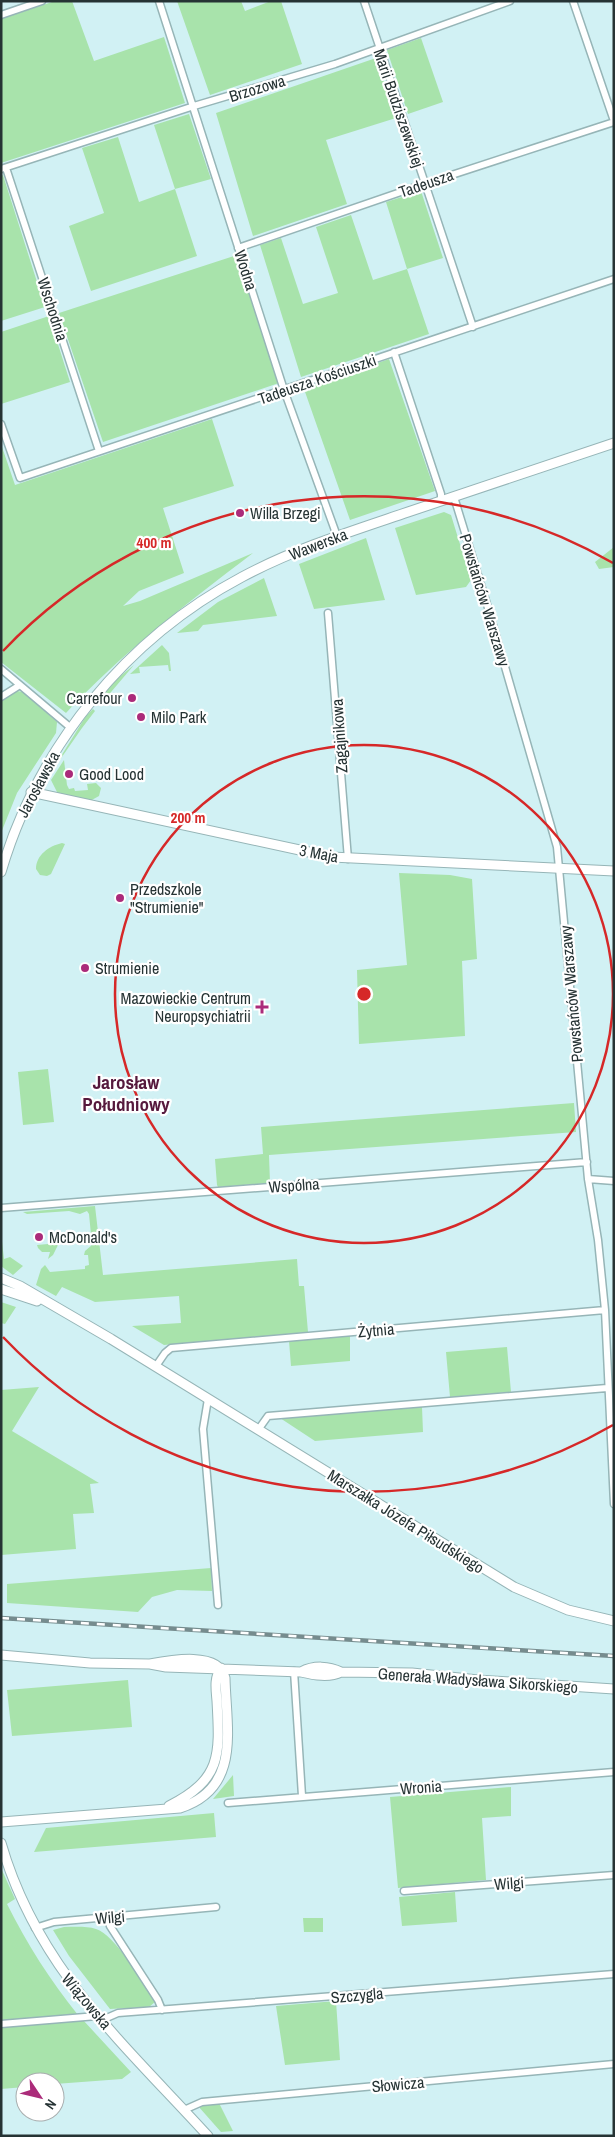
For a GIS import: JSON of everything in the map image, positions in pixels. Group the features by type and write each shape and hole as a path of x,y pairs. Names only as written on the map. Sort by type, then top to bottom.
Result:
{"main road":[{"name":"Wawerska","path":"71,728 91,701 115,674 142,649 190,609 250,572 298,550 337,536 614,443"},
{"name":"Jarosławska","path":"1,872 17,824 31,792 46,764 71,728"},
{"name":"3 Maja","path":"31,792 348,859 614,871"},
{"name":"Marszałka Józefa Piłsudskiego","path":"1,1278 20,1286 156,1366 514,1587 568,1610 614,1621"},
{"name":"Marszałka Józefa Piłsudskiego","path":"1,1289 63,1312"},
{"name":"Generała Władysława Sikorskiego","path":"1,1655 90,1663 150,1664 328,1675 335,1675 341,1672 442,1675 478,1680 614,1688"},
{"path":"1,1822 166,1807 180,1808 203,1796 211,1788 224,1767 228,1755 224,1678 220,1668"},
{"name":"Wiązowska","path":"1,1844 16,1887 35,1928 61,1969 99,2018 208,2136"}],"street":[{"path":"1,15 42,1"},
{"name":"Wodna","path":"159,1 284,390 337,536"},
{"name":"Marii Budziszewskiej","path":"364,1 424,184 474,327"},
{"name":"Brzozowa","path":"3,169 194,106 335,64 510,1"},
{"path":"574,1 614,122"},
{"name":"Tadeusza","path":"238,248 424,184 614,122"},
{"name":"Wschodnia","path":"3,169 99,451"},
{"name":"Tadeusza Kościuszki","path":"1,424 20,478 614,279"},
{"path":"394,352 441,494 441,500"},
{"name":"Powstańców Warszawy","path":"454,497 554,831 588,1179 598,1240 605,1310 607,1388 614,1504"},
{"name":"Zagajnikowa","path":"328,613 348,859"},
{"path":"1,669 71,728"},
{"path":"1,697 20,686"},
{"name":"Wspólna","path":"1,1208 587,1162"},
{"path":"588,1179 614,1181"},
{"name":"Żytnia","path":"156,1366 171,1348 605,1310"},
{"path":"258,1430 268,1416 607,1388"},
{"path":"208,1399 203,1429 218,1605"},
{"path":"298,1672 302,1796"},
{"name":"Wronia","path":"228,1803 614,1772"},
{"name":"Wilgi","path":"404,1891 614,1874"},
{"name":"Wilgi","path":"35,1928 54,1922 216,1907"},
{"path":"107,1917 110,1926 158,2000 162,2010"},
{"name":"Szczygla","path":"1,2024 99,2018 118,2013 614,1974"},
{"name":"Słowicza","path":"184,2110 202,2102 614,2064"}],"green space":[{"path":"55,1 72,1 94,61 164,37 185,103 1,163 1,19"},
{"path":"177,1 241,1 245,11 271,1 281,1 302,64 210,95"},
{"path":"421,38 443,102 408,114 387,50"},
{"path":"376,58 396,118 326,140 347,204 253,236 216,113"},
{"path":"189,114 211,179 175,189 154,125"},
{"path":"118,137 139,202 175,189 197,256 91,291 69,226 104,213 82,148"},
{"path":"3,175 45,307 1,321 1,176"},
{"path":"421,191 443,258 407,269 386,202"},
{"path":"351,215 373,280 407,269 429,334 301,377 260,245 281,238 303,304 338,293 316,227"},
{"path":"237,255 279,383 103,442 59,313"},
{"path":"49,316 70,382 1,404 1,332"},
{"path":"389,359 435,491 350,520 304,389"},
{"path":"212,419 234,486 163,508 184,573 139,591 123,606 140,601 253,553 132,649 66,713 1,662 1,444 15,485"},
{"path":"444,512 451,515 471,580 466,587 416,595 395,528"},
{"path":"366,538 385,600 314,609 299,564"},
{"path":"614,547 614,567 599,569 595,562"},
{"path":"264,578 277,616 203,625 198,631 177,633 218,602"},
{"path":"162,645 169,653 171,671 169,671 168,665 139,667 140,673 130,674"},
{"path":"134,665 99,705 96,702 118,678"},
{"path":"17,691 23,692 57,722 56,733 17,793 1,833 1,701"},
{"path":"93,709 95,711 48,777 86,716"},
{"path":"64,760 69,789 74,788 75,791 88,790 87,784 96,783 101,788 99,796 90,801 58,794 51,780"},
{"path":"65,844 51,874 47,876 40,875 36,869 38,859 52,846"},
{"path":"399,873 450,875 472,879 477,959 462,961 465,1036 359,1044 357,970 407,965"},
{"path":"48,1069 54,1122 23,1125 18,1072"},
{"path":"574,1103 576,1132 269,1155 270,1183 218,1187 217,1185 215,1159 263,1154 261,1127"},
{"path":"95,1206 103,1275 297,1259 299,1286 304,1286 308,1332 164,1345 132,1326 181,1323 179,1296 95,1302 62,1287 56,1296 36,1285 41,1269 45,1265 50,1272 85,1269 85,1266 89,1265 88,1255 84,1255 85,1251 92,1245 89,1214 87,1211 80,1214 69,1211 27,1214 23,1212"},
{"path":"1,1233 4,1259 10,1257 23,1266 13,1275 1,1266"},
{"path":"59,1243 53,1255 48,1259 50,1252 42,1252 37,1245"},
{"path":"1,1302 16,1307 5,1324 1,1323"},
{"path":"350,1336 350,1361 291,1366 289,1341"},
{"path":"507,1347 511,1392 450,1397 446,1352"},
{"path":"39,1387 12,1431 99,1483 90,1484 94,1513 73,1514 76,1549 1,1555 1,1390"},
{"path":"422,1407 423,1432 315,1441 280,1418"},
{"path":"211,1568 212,1591 177,1590 152,1597 138,1612 7,1603 7,1584"},
{"path":"128,1680 132,1727 12,1736 7,1690"},
{"path":"233,1775 234,1796 213,1799"},
{"path":"511,1787 511,1816 482,1818 486,1880 398,1888 390,1797"},
{"path":"214,1813 216,1837 34,1852 46,1828"},
{"path":"1,1868 15,1899 7,1904 31,1947 58,1989 78,2015 1,2021"},
{"path":"455,1892 457,1922 402,1926 399,1897"},
{"path":"303,1918 323,1918 323,1932 304,1932"},
{"path":"64,1927 89,1927 104,1933 120,1950 155,2002 149,2007 110,2009 69,1956 53,1930"},
{"path":"336,2001 340,2060 285,2065 276,2006"},
{"path":"83,2020 131,2072 122,2079 65,2083 65,2072 15,2072 15,2088 1,2089 1,2028"},
{"path":"219,2103 233,2131 221,2132 198,2106"}],"railway":[{"path":"1,1618 614,1656"}],"place":[{"name":"Willa Brzegi","path":"240,513"},
{"name":"Carrefour","path":"132,698"},
{"name":"Milo Park","path":"141,717"},
{"name":"Good Lood","path":"69,774"},
{"name":"Przedszkole \"Strumienie\"","path":"120,898"},
{"name":"Strumienie","path":"85,968"},
{"name":"Mazowieckie Centrum Neuropsychiatrii","path":"262,1007"},
{"name":"McDonald's","path":"39,1237"}],"district":[{"name":"Jarosław Południowy","path":"126,1093"}]}
